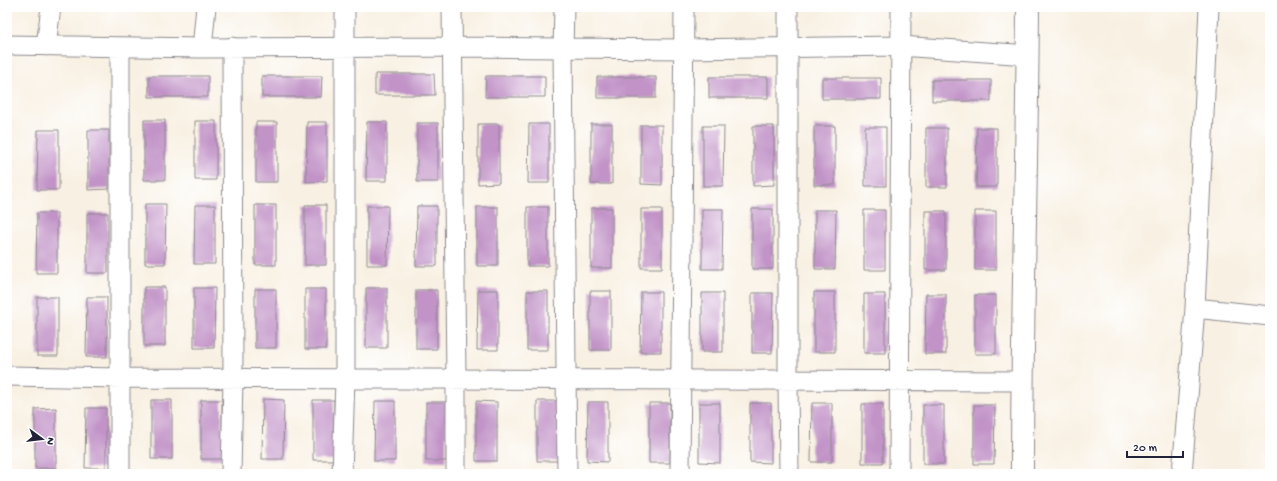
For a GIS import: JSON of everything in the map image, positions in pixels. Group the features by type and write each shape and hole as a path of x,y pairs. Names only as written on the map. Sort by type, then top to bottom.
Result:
{"street":[{"path":"46,46 51,7"},
{"path":"202,48 206,7"},
{"path":"342,474 345,379 344,7"},
{"path":"452,7 456,474"},
{"path":"564,7 567,474"},
{"path":"680,474 684,7"},
{"path":"788,7 789,474"},
{"path":"899,474 900,7"},
{"path":"1022,474 1028,7"},
{"path":"1182,474 1195,308 1209,7"},
{"path":"7,45 202,48 452,47 564,49 900,46 1028,55"},
{"path":"120,47 120,474"},
{"path":"231,474 233,378 232,47"},
{"path":"1195,308 1270,316"},
{"path":"7,376 121,378 1022,381"}],"building":[{"path":"375,74 434,74 435,95 375,95"},
{"path":"149,76 208,76 208,97 149,97"},
{"path":"262,76 322,76 321,97 262,97"},
{"path":"486,76 545,76 545,97 485,97"},
{"path":"597,77 656,77 656,98 597,98"},
{"path":"709,77 768,77 768,98 709,98"},
{"path":"822,78 881,78 881,99 822,99"},
{"path":"932,80 991,80 991,101 932,101"},
{"path":"144,120 165,120 165,180 144,180"},
{"path":"195,121 216,121 216,180 195,180"},
{"path":"256,122 277,122 277,182 256,182"},
{"path":"307,122 327,122 327,181 306,182"},
{"path":"367,122 387,122 387,181 366,181"},
{"path":"417,123 438,123 438,182 417,182"},
{"path":"478,124 499,124 499,183 478,184"},
{"path":"529,124 549,124 549,183 528,183"},
{"path":"591,124 612,124 612,184 591,184"},
{"path":"641,125 662,125 662,185 641,184"},
{"path":"703,126 724,126 723,186 703,186"},
{"path":"753,126 774,126 774,185 753,186"},
{"path":"814,126 835,126 835,185 814,185"},
{"path":"865,127 886,127 886,186 865,186"},
{"path":"926,128 947,128 947,187 926,187"},
{"path":"977,128 997,128 997,187 976,187"},
{"path":"38,130 59,130 59,190 37,190"},
{"path":"88,130 109,130 109,189 88,190"},
{"path":"145,204 166,204 165,264 145,264"},
{"path":"195,205 215,205 215,264 194,264"},
{"path":"255,205 276,205 276,265 255,265"},
{"path":"305,205 326,205 326,265 305,265"},
{"path":"367,206 388,206 387,265 367,265"},
{"path":"417,206 437,206 437,266 416,266"},
{"path":"477,207 498,207 498,266 477,266"},
{"path":"527,207 548,207 548,266 527,266"},
{"path":"591,208 612,208 612,268 591,268"},
{"path":"641,209 662,209 662,268 641,268"},
{"path":"702,209 723,209 722,269 702,269"},
{"path":"752,209 773,209 773,269 752,269"},
{"path":"815,210 836,210 835,269 815,269"},
{"path":"864,210 885,210 885,270 864,270"},
{"path":"925,211 946,211 946,270 925,270"},
{"path":"975,211 996,211 996,270 975,270"},
{"path":"37,213 57,213 57,273 36,273"},
{"path":"87,213 108,213 108,273 87,273"},
{"path":"144,287 165,287 165,346 144,346"},
{"path":"194,288 215,288 214,348 194,348"},
{"path":"366,288 387,288 387,348 366,348"},
{"path":"255,289 276,289 276,348 255,348"},
{"path":"305,289 326,289 326,349 305,349"},
{"path":"416,290 437,290 437,349 416,349"},
{"path":"478,290 498,290 498,350 477,350"},
{"path":"527,291 548,291 548,350 527,350"},
{"path":"590,291 611,291 611,350 590,350"},
{"path":"641,292 661,292 661,352 640,352"},
{"path":"814,292 835,292 835,352 814,352"},
{"path":"702,293 723,293 723,352 702,352"},
{"path":"752,293 773,293 772,353 752,353"},
{"path":"864,294 885,294 885,353 864,353"},
{"path":"926,294 946,294 946,354 925,354"},
{"path":"975,295 996,295 996,354 975,354"},
{"path":"37,297 58,297 58,356 37,356"},
{"path":"87,297 107,297 107,357 86,357"},
{"path":"263,399 284,400 283,459 262,459"},
{"path":"151,400 172,400 172,459 151,459"},
{"path":"201,400 222,400 222,459 201,459"},
{"path":"313,400 334,400 334,460 313,460"},
{"path":"375,401 395,401 395,461 374,461"},
{"path":"476,401 497,402 497,461 476,461"},
{"path":"537,401 558,401 558,461 537,461"},
{"path":"426,402 447,402 446,461 426,461"},
{"path":"588,402 608,402 608,462 587,461"},
{"path":"649,403 670,403 670,463 649,463"},
{"path":"699,403 720,403 720,463 699,462"},
{"path":"750,403 771,403 771,463 750,462"},
{"path":"812,403 832,403 832,462 811,462"},
{"path":"862,404 883,404 883,463 862,463"},
{"path":"923,405 944,405 944,464 923,464"},
{"path":"974,405 995,405 994,464 974,464"},
{"path":"56,408 56,468 35,468 35,409"},
{"path":"86,408 106,408 106,468 85,468"}]}
